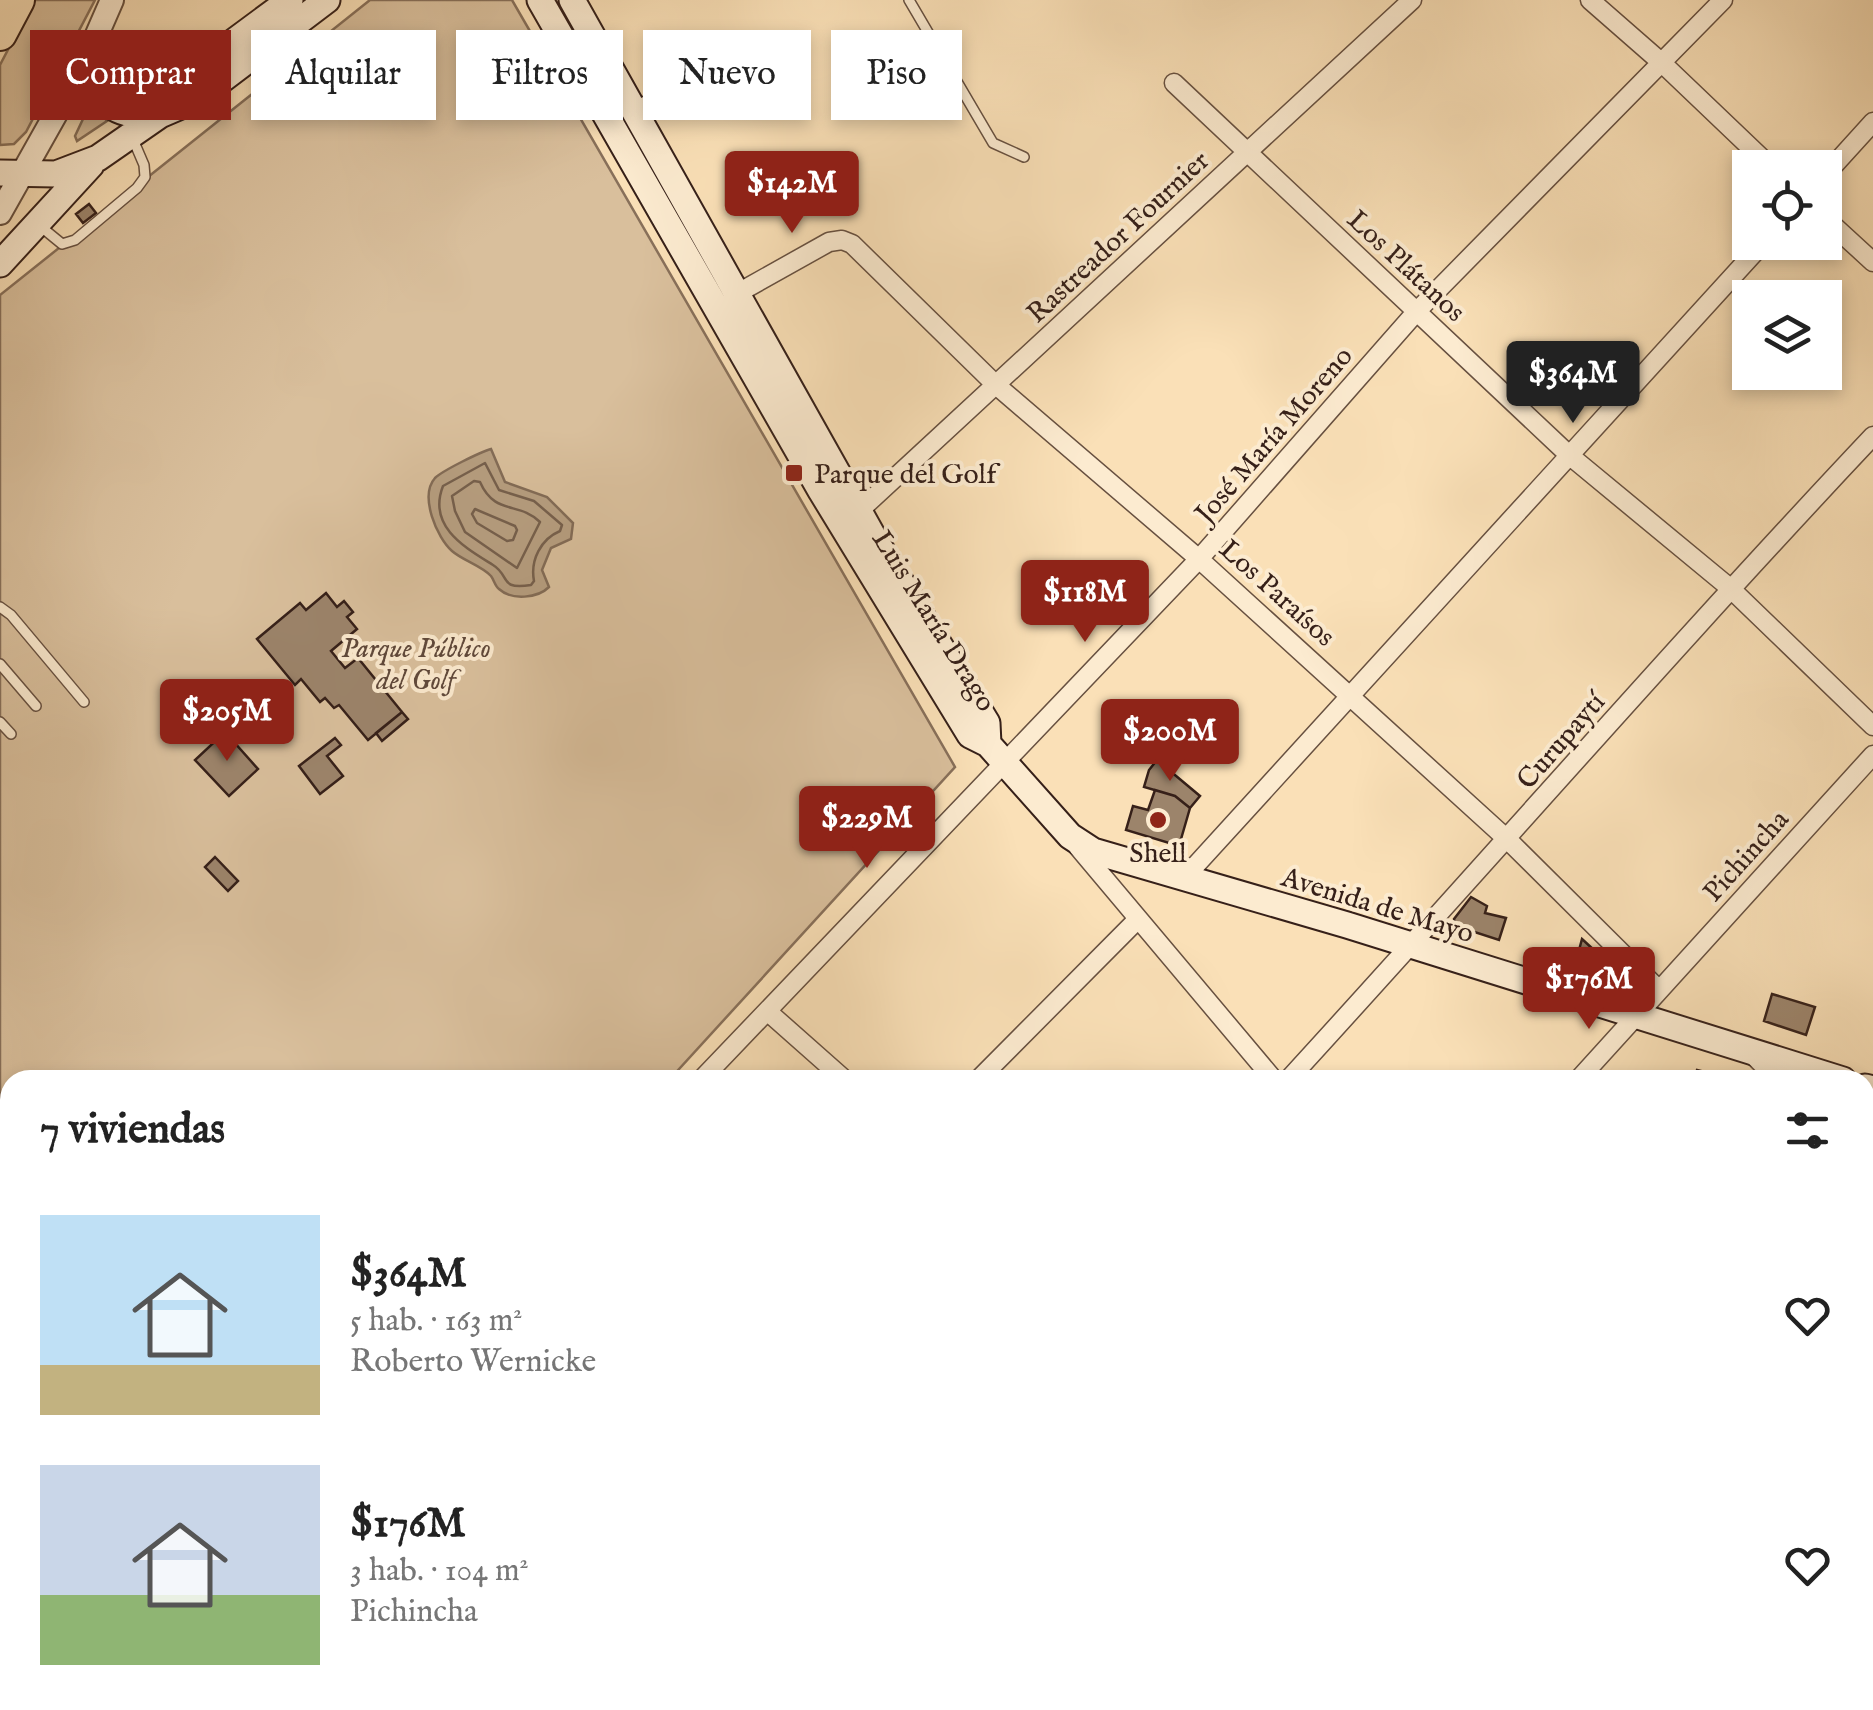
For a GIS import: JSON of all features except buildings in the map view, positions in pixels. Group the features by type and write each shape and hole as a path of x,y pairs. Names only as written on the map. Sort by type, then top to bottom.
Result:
{"highway":[{"path":"0,34 18,0"}],"main road":[{"path":"231,44 290,0"},
{"path":"231,73 327,0"},
{"name":"Luis María Drago","path":"540,0 821,492 970,736 995,753 1070,836"},
{"name":"Luis María Drago","path":"572,0 859,512 988,723 995,753"},
{"path":"0,264 98,158 153,120"},
{"path":"12,174 56,174 98,158"},
{"name":"Avenida de Mayo","path":"1070,836 1093,851 1811,1070"}],"street":[{"path":"99,30 112,0"},
{"name":"Rastreador Fournier","path":"859,512 1412,0"},
{"path":"1590,0 1753,150"},
{"name":"José María Moreno","path":"711,1070 995,753 1199,559 1417,311 1723,0"},
{"name":"Los Plátanos","path":"1174,83 1569,455 1730,588 1873,726"},
{"path":"634,112 643,107"},
{"path":"0,213 12,174 48,120"},
{"path":"1842,156 1873,122"},
{"path":"1842,234 1873,262"},
{"name":"Los Paraísos","path":"738,294 829,242 842,240 852,244 996,385 1199,559 1508,840 1659,990"},
{"path":"1185,877 1748,260"},
{"name":"Curupaytí","path":"1297,1070 1508,840 1730,588 1873,436"},
{"name":"Pichincha","path":"1587,1070 1873,755"},
{"name":"Luis María Drago","path":"1070,836 1266,1070"},
{"path":"988,1070 1138,919"},
{"path":"767,1011 835,1070"},
{"path":"1748,1050 1768,1070"}],"lane":[{"path":"909,0 993,143 1024,158"},
{"path":"36,223 62,244 75,240 137,188 145,177 144,166 131,135"},
{"path":"0,608 11,614 84,702"},
{"path":"0,664 36,706"},
{"path":"0,722 11,734"}],"green space":[{"path":"34,0 95,0 79,30 30,30 32,120 14,144 0,145 0,65"},
{"name":"Parque Público del Golf","path":"370,0 512,0 529,30 456,30 456,120 581,120 955,767 678,1070 0,1070 0,295 219,120 231,120 231,111 251,95 251,120 436,120 436,30 332,30"},
{"path":"83,120 107,121 77,141 75,136"}],"water":[{"path":"491,449 505,482 547,497 573,523 571,539 551,548 542,570 549,587 538,594 518,597 504,593 487,572 446,545 432,516 429,495 435,478"}],"place":[{"name":"Parque del Golf","path":"794,473"},
{"name":"Shell","path":"1158,820"}]}
